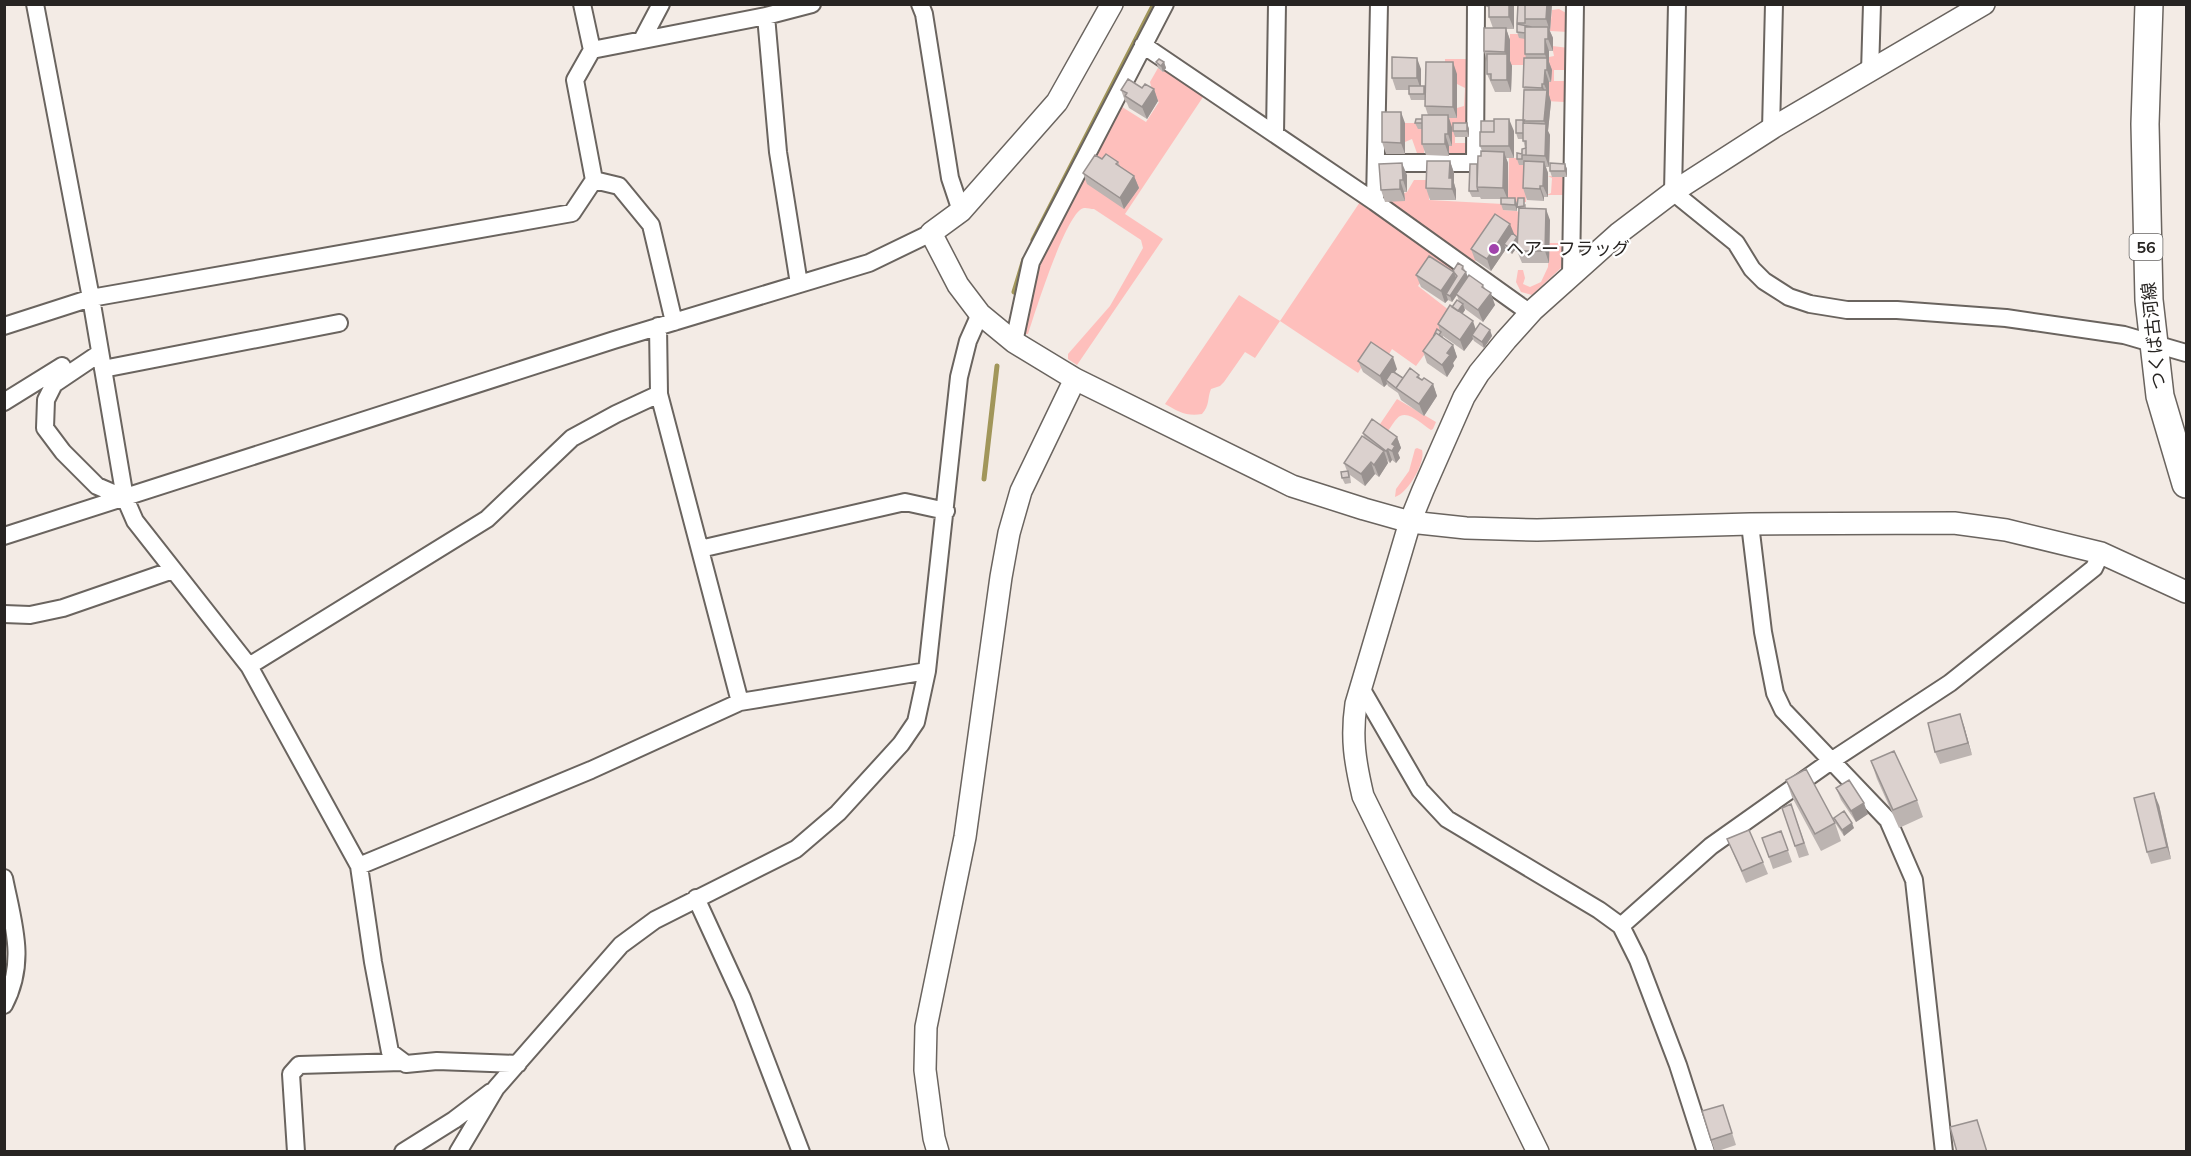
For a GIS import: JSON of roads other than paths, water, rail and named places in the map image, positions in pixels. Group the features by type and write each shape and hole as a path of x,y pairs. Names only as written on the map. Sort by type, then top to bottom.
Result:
{"main road":[{"name":"つくば古河線","path":"2149,4 2145,124 2146,250 2152,344 2160,396 2187,484"}],"street":[{"path":"34,4 91,298 125,498 135,521 249,666 359,866 373,962 390,1052 402,1062"},
{"path":"4,326 91,298 572,213 594,180 575,80 592,50 582,4"},
{"path":"642,40 661,4"},
{"path":"592,50 766,16 812,4"},
{"path":"920,4 924,14 950,178 961,211"},
{"path":"4,536 57,517 125,498 666,324 868,263 931,233 961,211 1057,102 1112,4"},
{"path":"1014,342 1031,262 1165,4"},
{"path":"1275,134 1276,4"},
{"path":"1375,202 1379,4"},
{"path":"1376,163 1475,163 1476,4"},
{"path":"1571,276 1575,4"},
{"path":"1673,192 1677,4"},
{"path":"1771,130 1774,4"},
{"path":"1870,72 1872,4"},
{"path":"1538,1152 1363,796 1353,752 1353,727 1361,688 1410,522 1464,397 1493,355 1530,314 1571,276 1619,233 1673,192 1973,8"},
{"path":"766,16 778,152 799,284"},
{"path":"1143,45 1375,202 1530,314"},
{"path":"594,180 619,186 651,225 666,324 659,394 740,702"},
{"path":"1673,192 1736,243 1752,269 1764,281 1789,297 1810,304 1847,310 1897,310 2006,318 2124,335 2187,353"},
{"path":"931,233 958,285 980,314 1014,342 1075,379 1292,486 1364,510 1410,522 1466,528 1536,530 1750,524 1954,523 2006,530 2101,554 2187,592"},
{"path":"403,1152 496,1088 621,945 655,920 796,849 838,813 901,744 916,722 927,671 959,377 968,341 980,314"},
{"path":"4,402 100,355 339,323"},
{"path":"100,355 54,384 46,400 45,428 63,452 97,486 125,498"},
{"path":"938,1152 925,1070 926,1027 965,837 1001,577 1009,532 1022,491 1075,379"},
{"path":"249,666 487,519 572,438 659,394"},
{"path":"700,549 904,502 946,511"},
{"path":"1750,524 1763,632 1774,693 1783,710 1888,820 1914,880 1944,1152"},
{"path":"1621,926 1711,846 1831,761 1917,706 1984,657 2094,568 2101,554"},
{"path":"4,614 30,615 63,608 173,570"},
{"path":"359,866 591,770 740,702 927,671"},
{"path":"1361,688 1420,790 1447,819 1599,910 1621,926 1638,960 1678,1065 1706,1152"},
{"path":"4,878 16,941 17,971 4,1005"},
{"path":"696,898 742,998 801,1152"},
{"path":"296,1152 291,1074 299,1065 402,1062 406,1064 437,1061 518,1064"},
{"path":"458,1152 496,1088"}],"waterway":[{"path":"1033,240 1154,4"},
{"path":"1014,292 1024,259"},
{"path":"984,479 997,366"}],"place":[{"name":"ヘアーフラッグ","path":"1494,249"}]}
